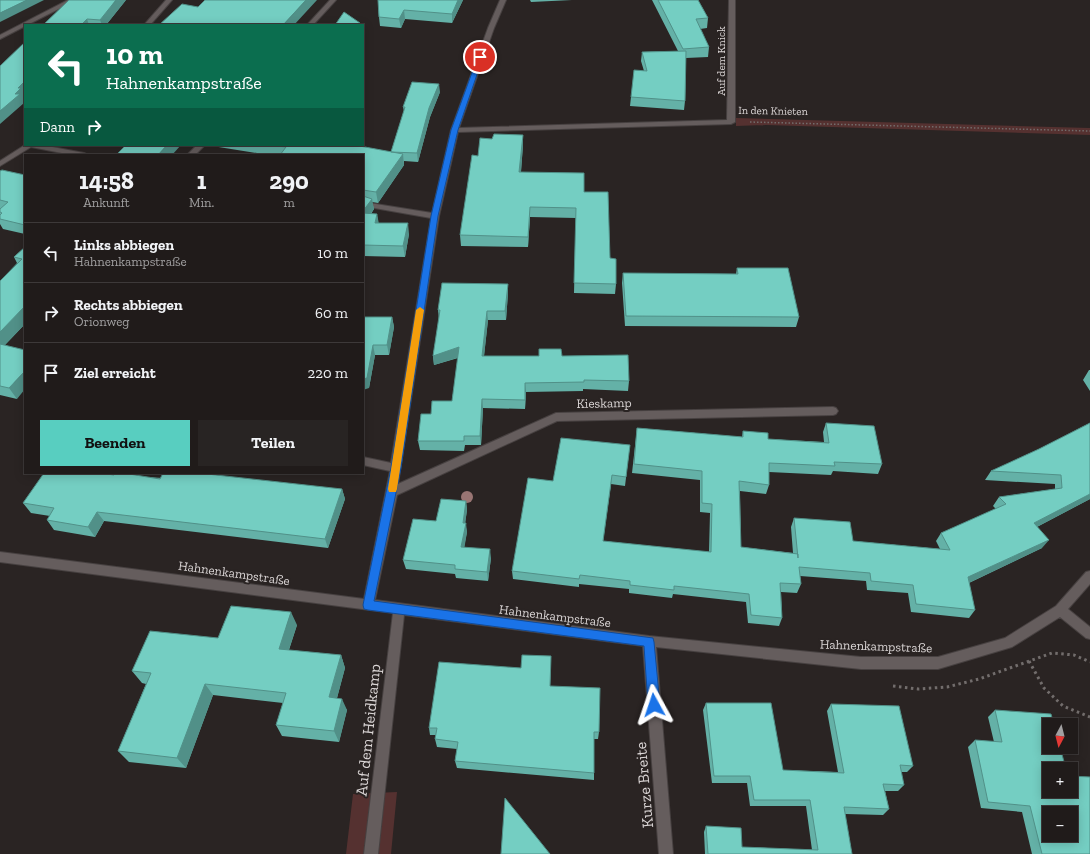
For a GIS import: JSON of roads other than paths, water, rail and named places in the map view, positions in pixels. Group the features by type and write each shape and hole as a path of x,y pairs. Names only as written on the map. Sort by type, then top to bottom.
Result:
{"street":[{"path":"26,24 73,0"},
{"path":"148,24 169,0"},
{"path":"311,24 333,0"},
{"path":"368,605 392,492 435,216 455,130 490,28 503,0"},
{"name":"Auf dem Knick","path":"731,122 732,0"},
{"path":"0,37 24,25"},
{"name":"In den Knieten","path":"455,130 731,122"},
{"path":"0,164 28,146"},
{"path":"35,146 79,154"},
{"path":"192,154 199,146"},
{"path":"364,204 435,216"},
{"name":"Kieskamp","path":"392,492 556,417 833,411"},
{"path":"364,461 396,468"},
{"name":"Hahnenkampstraße","path":"0,557 649,642 862,662 938,662 1008,643 1060,610 1090,576"},
{"name":"Auf dem Heidkamp","path":"371,854 399,610"},
{"path":"1060,610 1090,634"},
{"name":"Kurze Breite","path":"649,642 666,854"}]}
